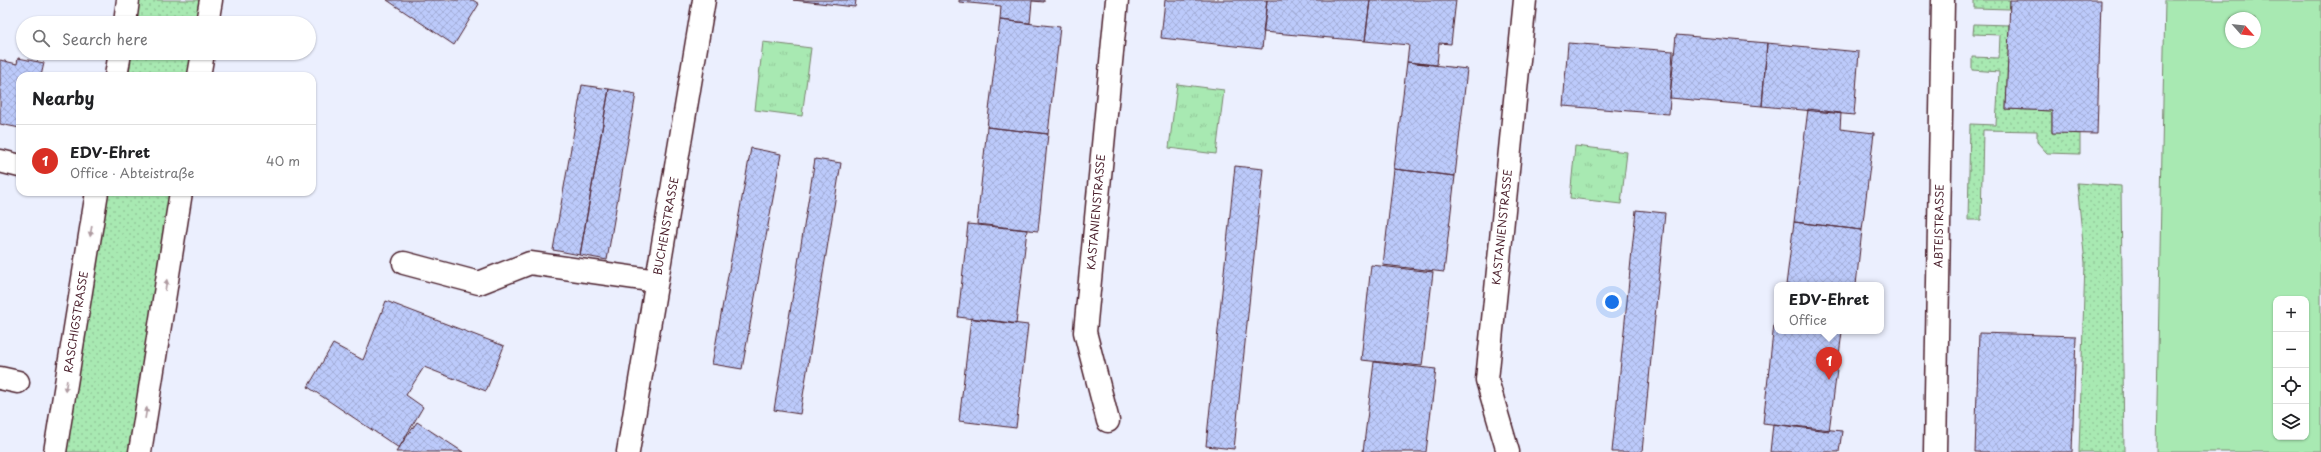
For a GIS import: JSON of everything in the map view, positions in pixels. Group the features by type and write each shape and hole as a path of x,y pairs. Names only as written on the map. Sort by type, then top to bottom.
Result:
{"street":[{"path":"125,16 128,0"},
{"path":"209,16 211,0"},
{"name":"BUCHENSTRASSE","path":"628,452 704,0"},
{"name":"KASTANIENSTRASSE","path":"1108,421 1085,332 1117,0"},
{"name":"KASTANIENSTRASSE","path":"1508,452 1487,380 1525,0"},
{"name":"ABTEISTRASSE","path":"1935,452 1943,0"},
{"path":"117,72 119,60"},
{"path":"200,72 202,60"},
{"path":"0,161 16,165"},
{"name":"RASCHIGSTRASSE","path":"55,452 96,196"},
{"path":"140,452 180,196"},
{"path":"404,262 479,283 530,263 657,282"}],"green space":[{"path":"128,0 211,0 208,16 126,16"},
{"path":"1974,0 2010,0 2010,9 1974,8"},
{"path":"2165,0 2321,0 2321,452 2156,452"},
{"path":"1974,24 2009,25 2006,109 2052,111 2052,132 2080,133 2080,154 2047,153 2037,142 2037,131 1983,130 1981,220 1968,220 1970,124 1996,125 1999,72 1972,70 1972,57 1999,58 2000,35 1973,34"},
{"path":"763,42 811,48 802,116 755,110"},
{"path":"119,60 202,60 200,72 117,72"},
{"path":"1177,84 1224,90 1216,154 1169,148"},
{"path":"1575,146 1627,152 1621,204 1570,198"},
{"path":"2077,183 2121,186 2124,452 2079,452 2085,263"},
{"path":"96,196 180,196 140,452 55,452"}],"building":[{"path":"387,0 473,0 479,4 454,45"},
{"path":"793,0 856,0 855,7"},
{"path":"959,0 1044,0 1044,2 1032,1 1030,23 1000,20 1001,6 959,2"},
{"path":"1165,0 1267,0 1262,49 1161,38"},
{"path":"1267,0 1370,0 1365,41 1263,32"},
{"path":"1370,0 1456,0 1451,44 1439,43 1437,65 1407,62 1409,45 1365,41"},
{"path":"2010,0 2101,0 2097,134 2052,133 2052,111 2006,109"},
{"path":"1000,20 1060,27 1048,134 987,127"},
{"path":"1676,35 1767,43 1762,106 1670,98"},
{"path":"1568,43 1673,51 1669,114 1563,106"},
{"path":"1767,43 1859,52 1854,115 1762,106"},
{"path":"0,60 17,64 18,60 28,60 44,63 42,72 16,72 16,127 0,124"},
{"path":"1407,62 1467,69 1455,176 1394,169"},
{"path":"582,85 609,89 580,255 553,250"},
{"path":"609,89 636,94 607,260 580,255"},
{"path":"1808,109 1841,113 1840,129 1874,133 1862,230 1794,222"},
{"path":"987,127 1048,134 1038,231 977,224"},
{"path":"751,148 781,154 742,369 712,364"},
{"path":"815,159 841,163 800,414 774,410"},
{"path":"1235,166 1263,169 1234,449 1206,446"},
{"path":"1394,169 1455,176 1444,272 1383,265"},
{"path":"1636,210 1665,213 1642,452 1612,452"},
{"path":"1794,222 1862,230 1856,282 1786,282"},
{"path":"968,224 1027,230 1016,324 958,317"},
{"path":"1371,265 1433,272 1422,366 1361,360"},
{"path":"386,301 504,346 486,391 424,367 406,395 423,407 399,448 308,387 333,344 363,360"},
{"path":"971,318 1028,325 1016,428 959,421"},
{"path":"1774,324 1774,334 1842,334 1829,431 1763,423"},
{"path":"1979,333 2076,336 2072,452 1975,452"},
{"path":"1374,362 1436,369 1426,452 1363,452"},
{"path":"417,422 463,452 396,452"},
{"path":"1773,424 1842,431 1839,452 1770,452"}],"place":[{"name":"EDV-Ehret","path":"1829,380"}]}
